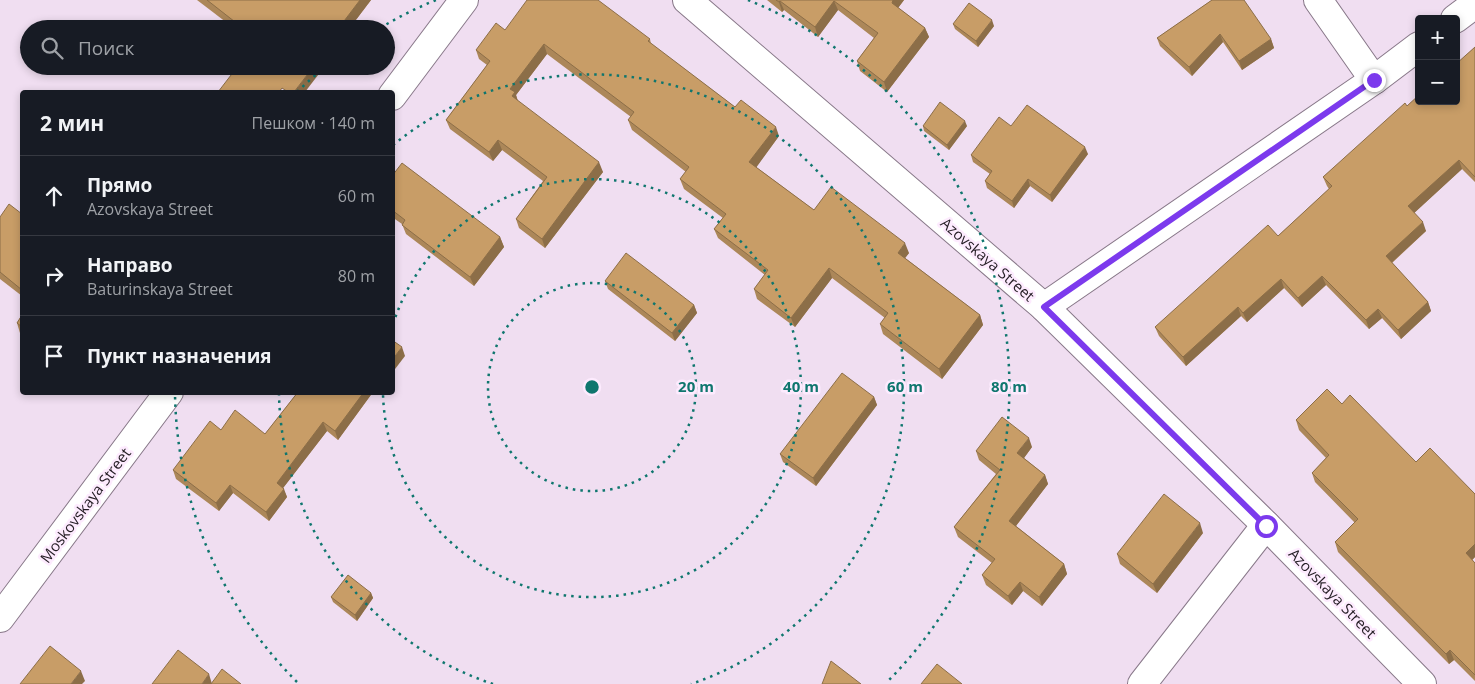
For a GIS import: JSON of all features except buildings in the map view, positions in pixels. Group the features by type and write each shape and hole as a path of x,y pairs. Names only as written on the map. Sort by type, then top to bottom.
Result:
{"street":[{"path":"395,92 464,0"},
{"name":"Azovskaya Street","path":"687,0 1044,307 1266,526 1422,684"},
{"path":"1318,0 1374,80"},
{"path":"1460,15 1475,4"},
{"path":"1044,307 1374,80 1415,49"},
{"name":"Moskovskaya Street","path":"0,618 167,395"},
{"path":"1142,684 1266,526"}],"route":[{"path":"1266,526 1044,307 1374,80"}]}
